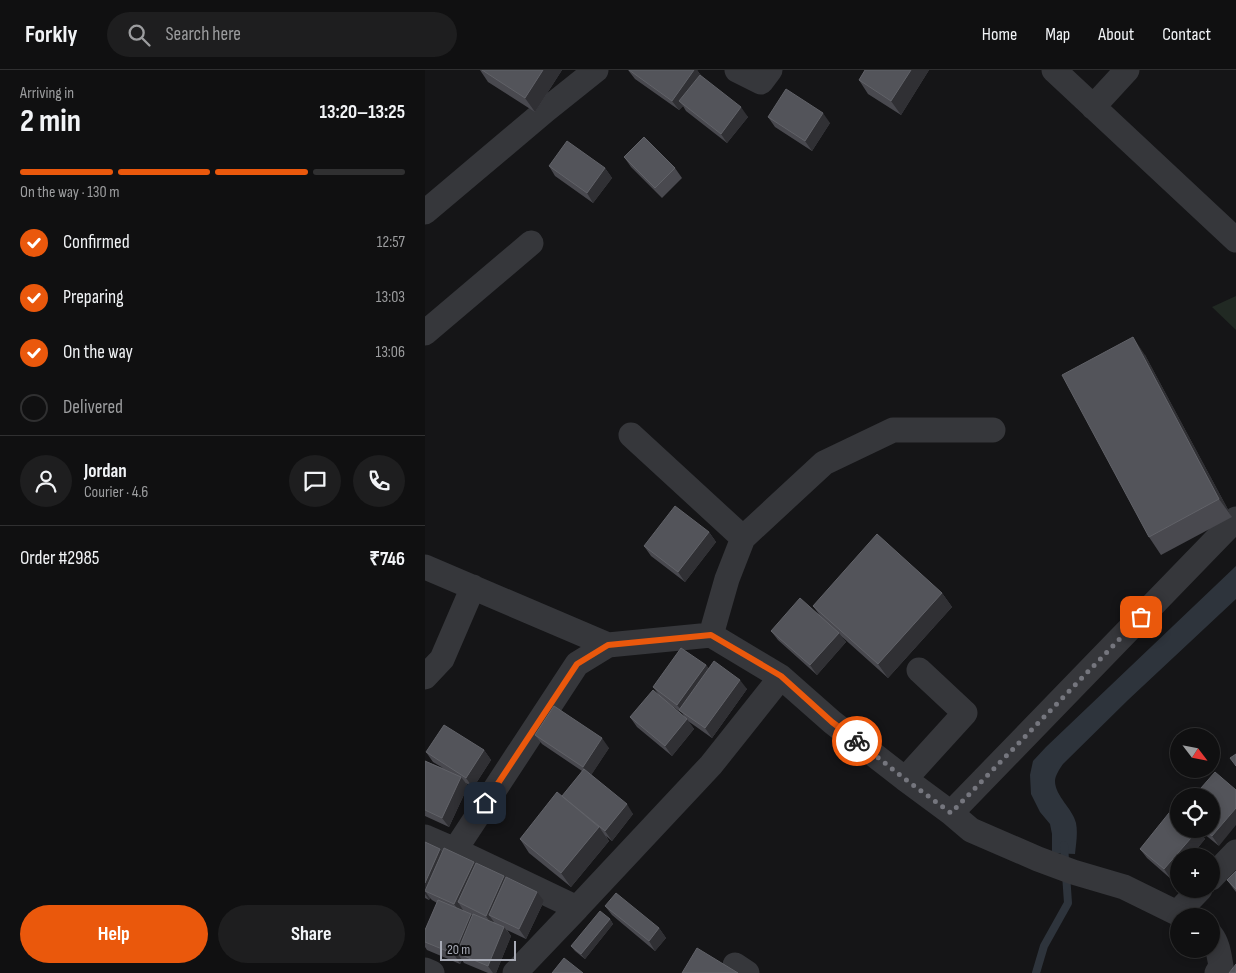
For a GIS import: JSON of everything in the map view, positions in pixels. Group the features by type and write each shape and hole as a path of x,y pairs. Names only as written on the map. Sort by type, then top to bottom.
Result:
{"street":[{"path":"425,212 596,70"},
{"path":"737,70 761,82 770,70"},
{"path":"1054,70 1236,240"},
{"path":"1093,107 1127,70"},
{"path":"425,333 531,244"},
{"path":"711,635 727,579 743,538 824,463 893,430 993,430"},
{"path":"631,435 743,538"},
{"path":"951,813 1236,519"},
{"path":"425,567 608,645"},
{"path":"425,677 442,659 473,587"},
{"path":"455,850 577,664 608,645 711,635 781,676 832,722 971,830 1065,869 1124,887 1170,909"},
{"path":"905,779 965,713 919,670"},
{"path":"515,973 711,765 781,676"},
{"path":"425,837 577,908"},
{"path":"1220,869 1236,852"},
{"path":"1185,908 1193,898"},
{"path":"1217,973 1221,966 1220,958"},
{"path":"425,970 432,973"}],"shaded area":[{"path":"1236,296 1236,330 1212,307"},
{"path":"1236,566 1236,599 1128,700 1060,768 1055,779 1056,787 1074,818 1077,835 1075,854 1052,853 1050,824 1040,812 1031,794 1030,775 1033,761"}],"building":[{"path":"482,70 543,70 525,98"},
{"path":"629,70 694,70 672,101"},
{"path":"865,70 911,70 891,101 859,80"},
{"path":"700,75 741,107 721,134 679,101"},
{"path":"786,89 823,113 805,141 768,117"},
{"path":"644,137 675,168 655,188 624,157"},
{"path":"567,141 605,168 587,193 549,166"},
{"path":"1133,337 1219,499 1149,537 1062,375"},
{"path":"675,506 709,532 678,572 644,546"},
{"path":"877,534 942,593 878,664 813,606"},
{"path":"800,598 839,633 810,665 771,631"},
{"path":"681,648 706,665 677,705 653,687"},
{"path":"714,661 740,680 705,728 679,710"},
{"path":"653,690 687,719 665,746 630,717"},
{"path":"554,706 602,738 583,767 535,735"},
{"path":"444,725 484,750 466,778 426,752"},
{"path":"1236,754 1236,766 1230,758"},
{"path":"425,761 461,777 442,818 425,810"},
{"path":"584,769 627,804 605,831 562,796"},
{"path":"1220,776 1236,790 1236,808 1220,827 1220,788 1201,788 1210,778 1220,778"},
{"path":"557,792 599,827 561,873 520,839"},
{"path":"1170,812 1170,838 1191,838 1182,848 1170,848 1170,862 1164,869 1140,849"},
{"path":"425,842 440,849 425,883"},
{"path":"444,848 474,862 454,904 425,891"},
{"path":"476,863 504,876 486,916 458,902"},
{"path":"1236,871 1236,889 1227,880"},
{"path":"506,877 537,892 519,929 489,915"},
{"path":"616,893 659,928 649,941 605,906"},
{"path":"438,900 471,914 454,954 425,942 425,930"},
{"path":"600,911 610,919 581,954 571,946"},
{"path":"473,914 504,927 488,966 457,953"},
{"path":"697,948 738,973 682,973"},
{"path":"564,958 583,973 552,973"},
{"path":"1236,964 1236,973 1229,973"}],"waterway":[{"path":"1036,973 1044,946 1068,903 1064,845"}],"way so far":[{"path":"857,741 951,813 1141,617"}],"route":[{"path":"485,803 577,664 608,645 711,635 781,676 832,722 857,741"}]}
